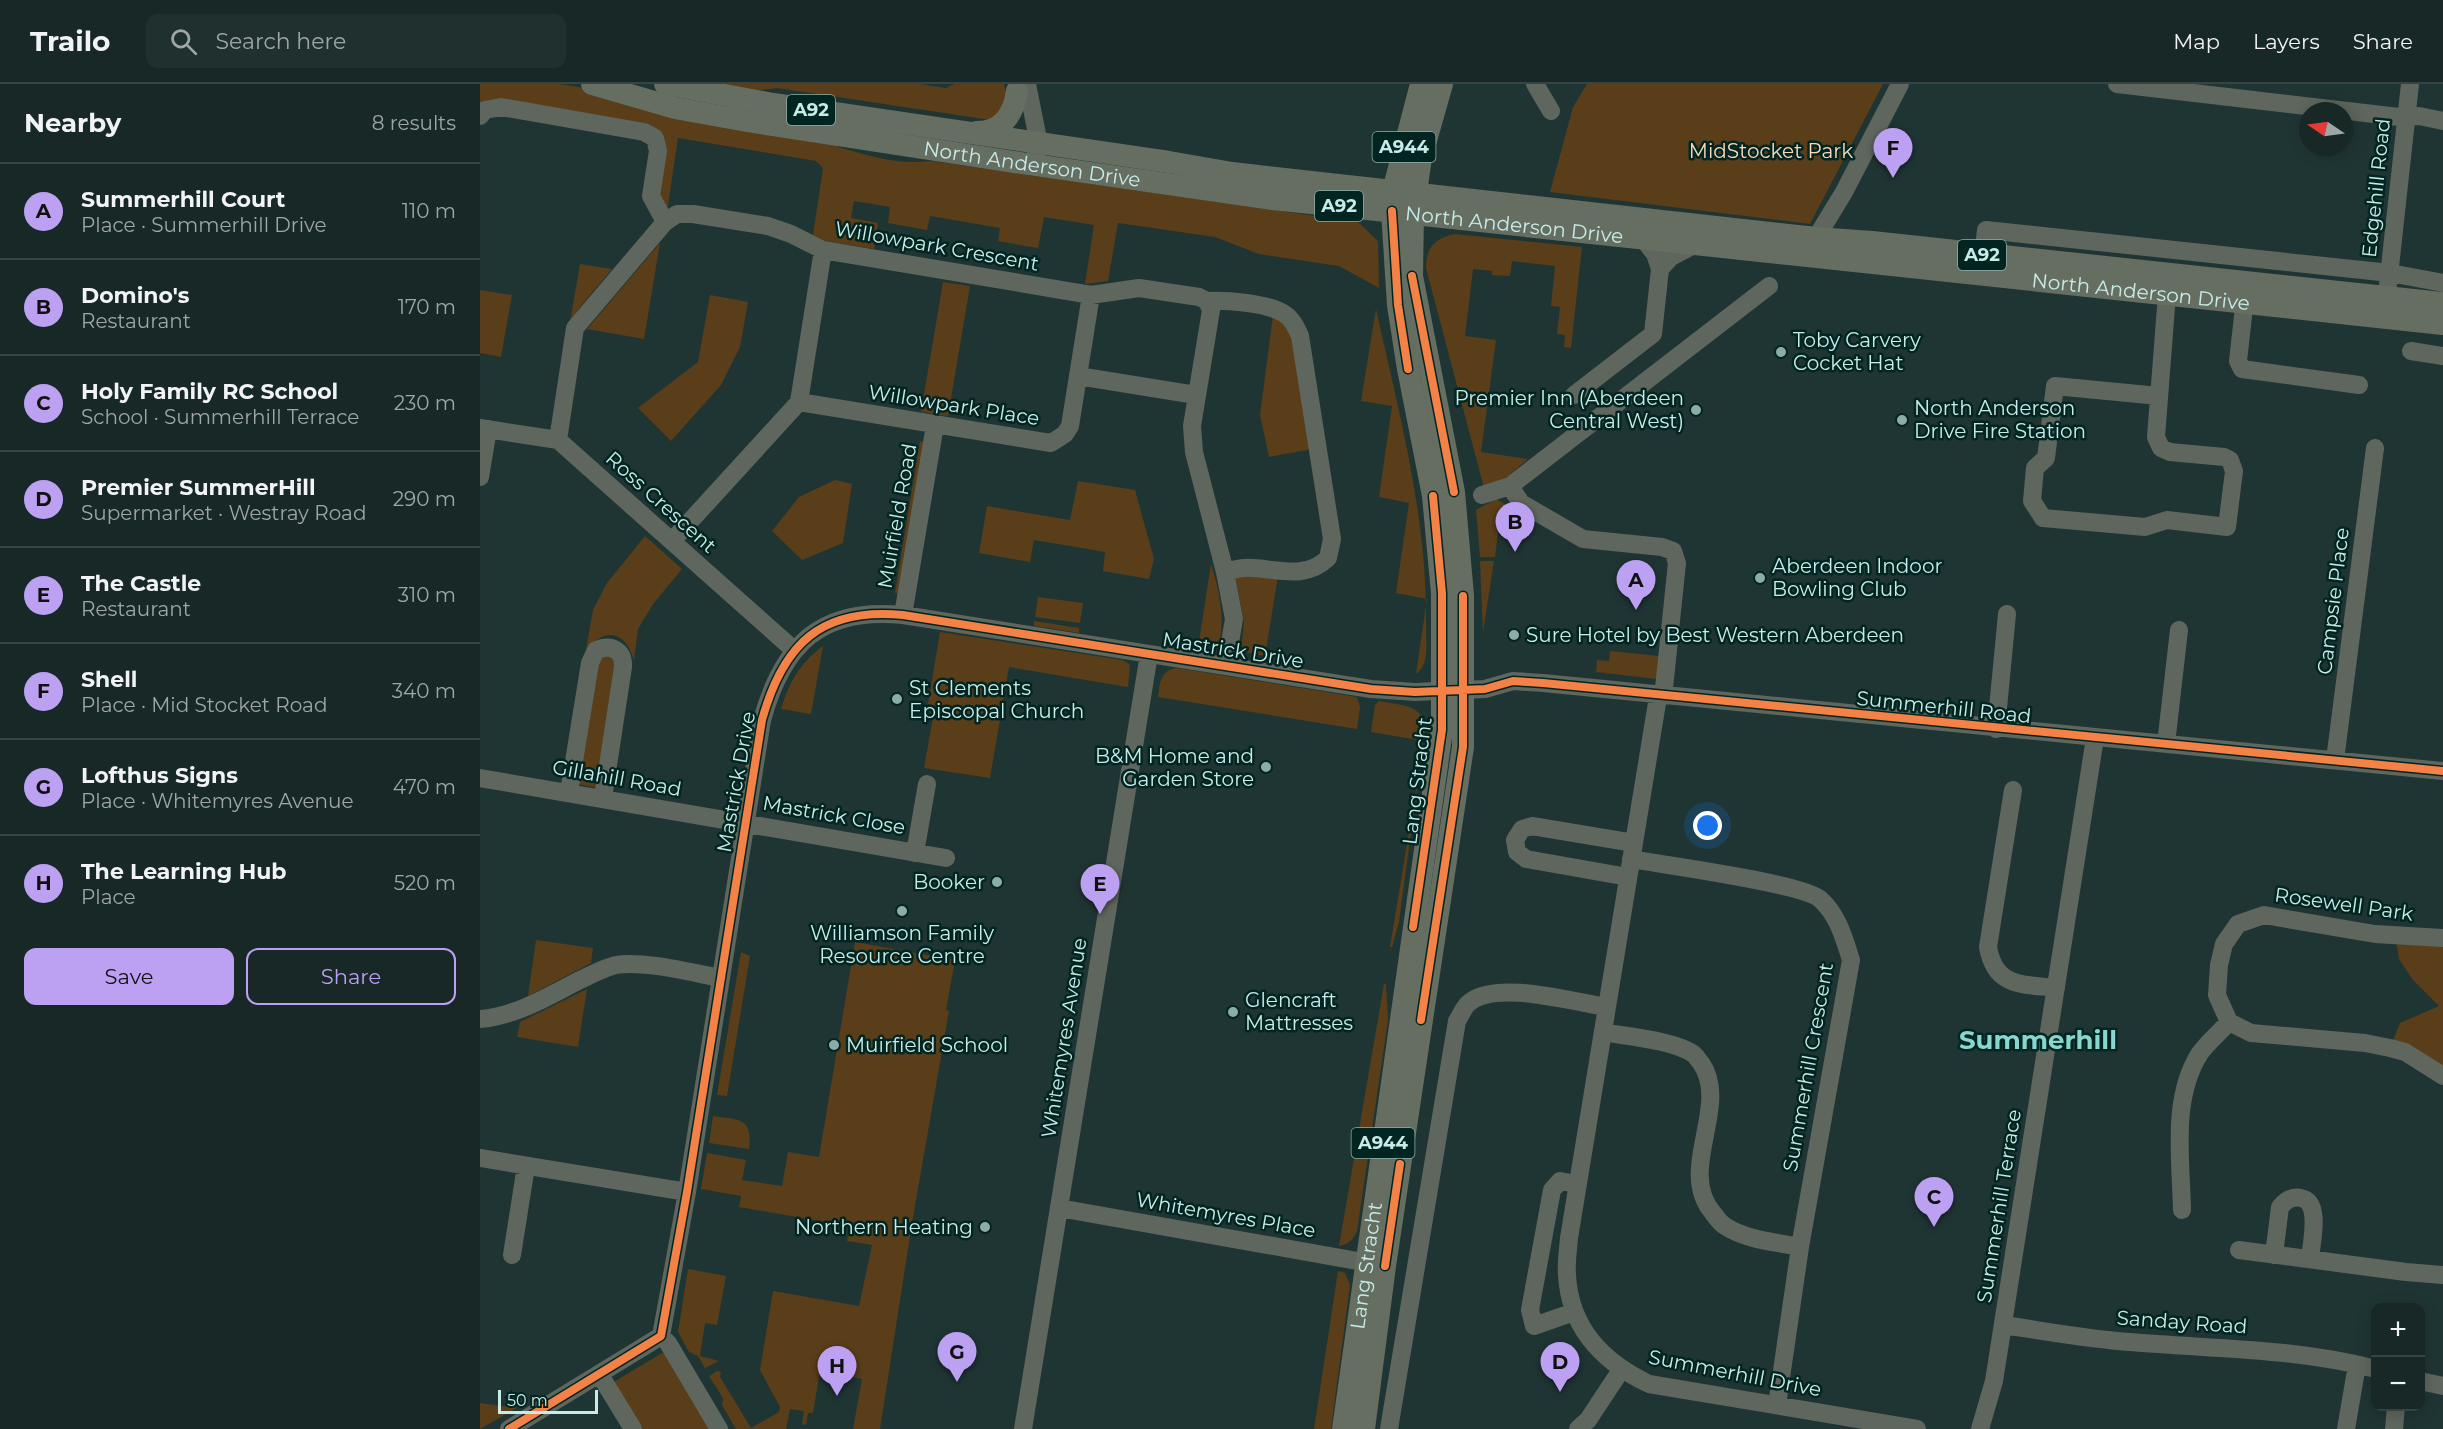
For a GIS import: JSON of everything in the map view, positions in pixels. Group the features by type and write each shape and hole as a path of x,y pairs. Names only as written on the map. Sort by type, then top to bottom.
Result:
{"main road":[{"name":"North Anderson Drive","path":"592,84 675,108 711,115 1030,153 1273,199 1403,202 1815,247 2167,294 2245,293 2387,297 2443,303"},
{"name":"North Anderson Drive","path":"665,84 773,104 957,131 1030,153"},
{"name":"A944","path":"1403,202 1421,84"},
{"name":"A944","path":"1403,202 1421,158 1442,84"},
{"path":"957,131 981,133 999,125 1011,114 1020,86"},
{"name":"North Anderson Drive","path":"1403,202 1644,240 1694,245 1815,247 1872,242 1983,255 2443,324"},
{"name":"Lang Stracht","path":"1364,1429 1375,1264 1441,742 1454,690 1433,496 1398,305 1403,202"},
{"name":"Lang Stracht","path":"1343,1429 1375,1264"}],"street":[{"path":"1535,84 1551,111"},
{"path":"1815,247 1900,84"},
{"path":"2117,84 2406,117 2419,116 2443,121"},
{"name":"Edgehill Road","path":"2387,297 2410,84"},
{"path":"1020,86 1030,153"},
{"path":"480,116 486,110 501,107 644,132 655,138 658,152 651,196 665,222 575,328 558,440 484,428 480,477"},
{"name":"Willowpark Crescent","path":"665,222 678,214 693,214 768,226 791,234 823,250 1091,295 1138,288 1199,297 1207,301 1220,300 1269,307 1283,313 1294,323 1300,336 1332,539 1328,558 1312,570 1280,572 1252,567 1225,572"},
{"path":"1983,255 1986,230 2390,273 2443,283"},
{"path":"1574,395 1653,334 1660,269 1655,254 1644,240"},
{"path":"1660,269 1671,257 1694,245"},
{"path":"672,541 799,402 823,250"},
{"path":"1482,495 1510,486 1769,286"},
{"path":"2245,293 2238,361 2242,369 2359,385"},
{"path":"2159,396 2055,386 2046,458 2035,468 2032,501 2043,518 2145,527 2167,520 2227,527 2234,471 2230,460 2224,457 2170,452 2161,447 2156,437 2167,294"},
{"name":"Willowpark Place","path":"799,402 1051,443 1065,434 1070,426 1091,295"},
{"path":"1207,301 1210,310 1192,426 1194,452 1225,572 1234,619 1226,666"},
{"path":"2411,351 2436,361"},
{"path":"1078,376 1196,395"},
{"name":"Muirfield Road","path":"903,615 935,425"},
{"name":"Ross Crescent","path":"558,440 794,650"},
{"name":"Campsie Place","path":"2335,760 2375,448"},
{"name":"Summerhill Drive","path":"1510,486 1521,503 1583,539 1662,547 1673,551 1677,563 1664,688 1657,703 1576,1184 1567,1276 1574,1312 1588,1339 1621,1371 1649,1384 1777,1405 1843,1423 1917,1429"},
{"name":"Mastrick Drive","path":"662,1336 762,720 770,691 780,670 794,650 828,624 848,617 878,612 1371,689 1415,692 1454,690"},
{"path":"1996,729 2007,614"},
{"path":"2166,744 2179,630"},
{"path":"569,792 590,663 596,650 611,647 620,652 624,659 603,798"},
{"name":"Whitemyres Avenue","path":"1023,1429 1149,654"},
{"name":"Summerhill Road","path":"1454,690 1485,689 1513,681 2443,771"},
{"name":"Summerhill Terrace","path":"1980,1429 1994,1381 2095,738"},
{"name":"Gillahill Road","path":"480,778 746,823"},
{"name":"Mastrick Close","path":"915,853 927,784"},
{"path":"2013,790 1988,947 1990,958 1998,973 2009,981 2056,988"},
{"name":"Mastrick Close","path":"746,823 946,858"},
{"path":"1532,826 1631,860 1526,860 1517,852 1515,840 1522,829 1532,826"},
{"name":"Summerhill Crescent","path":"1631,860 1791,887 1819,898 1842,928 1851,960 1800,1247 1777,1405"},
{"name":"Rosewell Park","path":"2229,1022 2217,995 2219,965 2224,944 2238,924 2264,915 2375,934 2443,938"},
{"path":"480,1019 495,1018 522,1010 602,970 618,965 637,964 721,978"},
{"path":"1389,1429 1457,1021 1468,1002 1488,992 1507,990 1607,1007"},
{"path":"2182,1210 2181,1111 2186,1084 2202,1051 2229,1022 2251,1033 2365,1043 2406,1052 2443,1076"},
{"path":"1603,1032 1678,1047 1695,1054 1708,1073 1711,1093 1700,1167 1700,1187 1708,1208 1724,1226 1745,1235 1800,1247"},
{"path":"480,1158 687,1192"},
{"path":"512,1255 526,1166"},
{"path":"1574,1312 1534,1326 1530,1310 1552,1190 1560,1181 1576,1184"},
{"path":"2274,1255 2280,1206 2292,1198 2300,1198 2312,1205 2314,1214 2310,1259"},
{"name":"Whitemyres Place","path":"1059,1208 1375,1264"},
{"path":"2239,1250 2443,1275"},
{"name":"Sanday Road","path":"2003,1325 2129,1342 2299,1354 2371,1368"},
{"path":"509,1429 662,1336 719,1429"},
{"path":"2346,1429 2357,1365"},
{"path":"1578,1429 1588,1420 1621,1371"},
{"path":"600,1375 633,1429"},
{"path":"2425,1382 2443,1386"},
{"path":"2394,1429 2396,1411"}],"green space":[{"path":"480,84 560,84 579,87 674,116 837,142 838,147 884,159 906,162 931,161 1358,222 1378,241 1379,288 1339,266 1259,254 1215,237 1118,223 1108,281 1085,284 1094,225 1044,217 1038,248 998,241 1000,228 930,216 927,230 888,223 890,207 854,201 851,218 878,223 874,249 826,241 813,235 823,168 816,161 678,138 667,212 651,196 655,138 501,107 480,116"},
{"path":"697,84 921,84 946,88 954,84 1004,84 1006,92 1004,109 991,120 777,88 745,92"},
{"name":"MidStocket Park","path":"1587,84 1883,84 1810,224 1550,192 1573,107"},
{"path":"1455,234 1582,247 1571,348 1564,347 1565,335 1557,334 1560,307 1551,306 1555,266 1512,261 1510,276 1492,275 1492,271 1473,269 1465,336 1496,340 1481,452 1528,459 1502,481 1484,488 1426,268 1428,254 1433,245 1442,238"},
{"path":"660,243 644,339 587,329"},
{"path":"580,264 612,269 570,322"},
{"path":"943,282 970,286 948,416 921,412"},
{"path":"480,290 512,295 501,357 480,353"},
{"path":"710,295 748,302 740,347 721,385 671,441 638,408 698,362"},
{"path":"1376,309 1417,506 1426,599 1396,593 1409,503 1379,497 1392,406 1361,401"},
{"path":"1273,315 1294,334 1313,449 1269,457 1260,415"},
{"path":"920,441 924,442 900,594 895,593"},
{"path":"835,480 852,484 843,543 802,560 772,531 799,497"},
{"path":"1078,481 1135,490 1154,559 1149,579 1103,571 1105,552 1034,540 1030,562 979,553 987,506 1070,520"},
{"path":"1496,499 1512,508 1499,524 1495,557 1480,557 1476,510"},
{"path":"645,536 682,569 653,604 638,629 634,660 626,643 614,635 601,637 586,649 593,610 607,583"},
{"path":"1480,561 1494,561 1483,632"},
{"path":"1211,564 1221,605 1222,625 1219,646 1199,642"},
{"path":"1235,576 1278,576 1265,656 1241,651 1244,622"},
{"path":"1038,597 1083,603 1080,623 1035,617"},
{"path":"1426,608 1425,659 1416,674"},
{"path":"1034,621 1079,628 1079,633 1034,626"},
{"path":"940,632 1123,660 1130,665 1128,687 1009,667 990,778 924,768 935,706 928,704"},
{"path":"823,646 811,714 781,709 796,674"},
{"path":"1610,651 1659,656 1657,679 1596,672 1597,660 1609,661"},
{"path":"609,656 616,660 597,788 577,784 596,664 601,657"},
{"path":"1177,668 1357,697 1360,707 1357,729 1158,697 1160,682 1164,674"},
{"path":"1379,701 1407,706 1420,714 1425,729 1424,741 1371,732 1375,705"},
{"path":"1420,765 1399,922 1392,947 1390,947"},
{"path":"2395,935 2443,940 2443,1076 2390,1048 2400,1023 2439,1006 2413,980 2399,959"},
{"path":"536,940 593,948 591,963 528,996"},
{"path":"855,942 955,960 946,1010 949,1011 912,1223 880,1429 853,1429 862,1379 820,1371 813,1413 808,1413 806,1425 802,1424 804,1411 790,1409 786,1429 736,1429 722,1405 723,1398 709,1376 717,1371 721,1372 720,1377 751,1428 779,1412 780,1407 760,1370 773,1291 859,1306 872,1245 847,1241 849,1226 739,1207 741,1196 701,1189 707,1153 746,1160 742,1180 782,1186 788,1152 819,1157"},
{"path":"741,952 750,956 727,1096 717,1095"},
{"path":"1384,984 1386,984 1388,1020 1357,1231 1350,1241 1339,1246"},
{"path":"587,989 578,1047 517,1037 520,1022"},
{"path":"713,1116 742,1122 749,1131 749,1149 709,1143"},
{"path":"688,1269 726,1276 717,1325 705,1323 700,1356 719,1361 705,1368 698,1356 689,1352 678,1332"},
{"path":"1338,1271 1345,1273 1350,1285 1331,1429 1314,1429"},
{"path":"662,1353 667,1354 712,1429 639,1429 612,1383"},
{"path":"480,1403 517,1408 480,1429"}],"cycle path":[{"path":"1392,211 1398,305 1408,369"},
{"path":"1412,276 1454,492"},
{"path":"1413,927 1442,730 1442,593 1433,496"},
{"path":"1421,1020 1463,747 1463,596"},
{"path":"509,1429 661,1336 687,1192 762,720 781,670 794,651 810,636 828,625 849,617 874,614 903,615 1371,689 1415,692 1485,689 1513,681 1543,683 2443,771"},
{"path":"1385,1266 1400,1164"}],"place":[{"name":"Shell","path":"1893,178"},
{"name":"Toby Carvery Cocket Hat","path":"1781,352"},
{"name":"Premier Inn (Aberdeen Central West)","path":"1696,410"},
{"name":"North Anderson Drive Fire Station","path":"1902,420"},
{"name":"Domino's","path":"1515,552"},
{"name":"Aberdeen Indoor Bowling Club","path":"1760,578"},
{"name":"Summerhill Court","path":"1636,610"},
{"name":"Sure Hotel by Best Western Aberdeen","path":"1514,635"},
{"name":"St Clements Episcopal Church","path":"897,699"},
{"name":"B&M Home and Garden Store","path":"1266,767"},
{"name":"Booker","path":"997,882"},
{"name":"Williamson Family Resource Centre","path":"902,911"},
{"name":"The Castle","path":"1100,914"},
{"name":"Glencraft Mattresses","path":"1233,1012"},
{"name":"Muirfield School","path":"834,1045"},
{"name":"Northern Heating","path":"985,1227"},
{"name":"Holy Family RC School","path":"1934,1227"},
{"name":"Lofthus Signs","path":"957,1382"},
{"name":"Premier SummerHill","path":"1560,1392"},
{"name":"The Learning Hub","path":"837,1396"}],"district":[{"name":"Summerhill","path":"2038,1040"}]}
